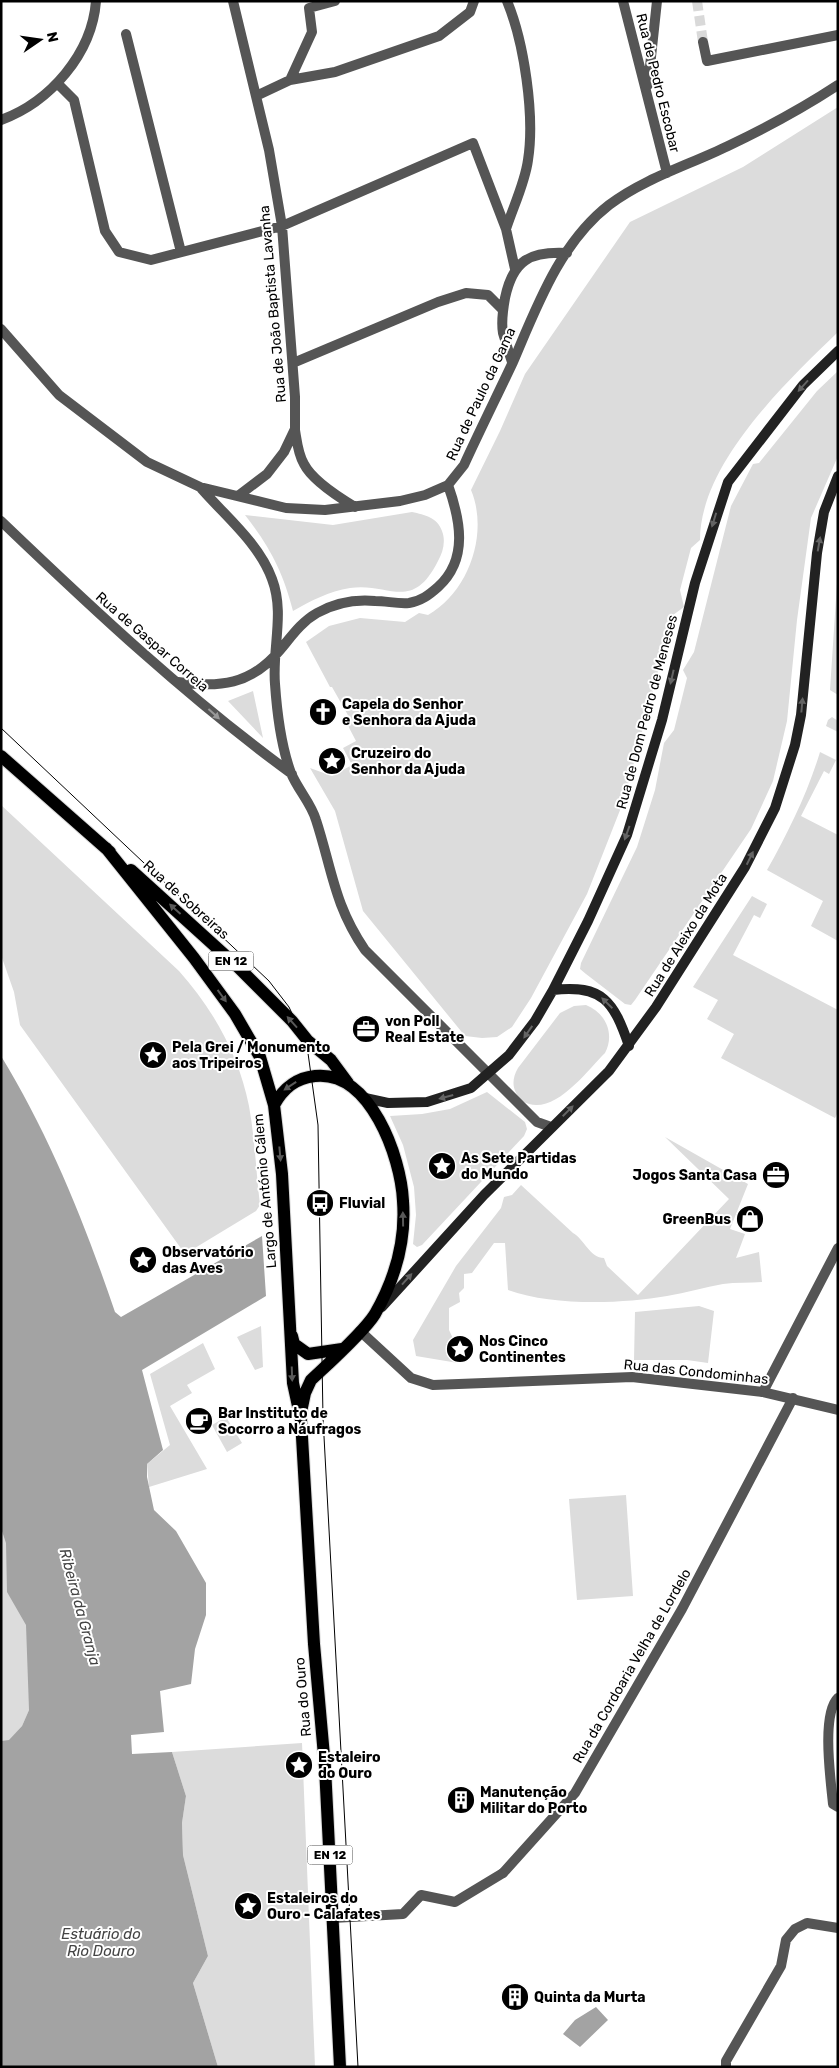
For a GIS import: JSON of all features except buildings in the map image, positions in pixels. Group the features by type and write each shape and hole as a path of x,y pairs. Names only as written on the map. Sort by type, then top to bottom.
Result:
{"main road":[{"name":"Rua de Dom Pedro de Meneses","path":"365,1098 388,1103 427,1102 471,1088 520,1043 554,990 627,835 662,720 695,582 728,482 803,385 838,351"},
{"name":"Rua de Aleixo da Mota","path":"374,1315 484,1196 609,1071 656,1007 746,867 775,808 785,781 801,715 812,590 824,512 838,476"},
{"name":"Rua de Sobreiras","path":"1,756 238,967 292,1021 308,1040 331,1060 348,1083"},
{"name":"Rua de Sobreiras","path":"106,848 194,958 235,1014 260,1057 274,1105"},
{"path":"554,990 576,987 590,990 604,999 615,1011 629,1046"},
{"name":"Largo de António Cálem","path":"323,1075 348,1083 365,1098 386,1136 397,1168 403,1199 404,1229 400,1255 374,1315 307,1387 301,1415 293,1383 282,1174 274,1105 286,1088 306,1077 323,1075"},
{"path":"290,1332 294,1344 308,1354 342,1349"},
{"name":"Rua do Ouro","path":"301,1415 333,1918 340,2067"}],"street":[{"path":"1,120 50,92 75,61 94,19 96,1"},
{"name":"Rua de João Baptista Lavanha","path":"233,1 269,150 282,226 298,452 304,466 334,493 355,507"},
{"path":"290,80 312,32 308,5 335,1"},
{"path":"256,96 290,80 335,72 439,36 470,12 474,1"},
{"path":"506,229 528,160 530,99 513,16 507,1"},
{"name":"Rua de Pedro Escobar","path":"623,1 648,92 667,173"},
{"path":"648,92 657,1"},
{"path":"126,34 181,252"},
{"path":"704,42 707,61 838,35"},
{"path":"57,83 74,100 105,232 119,252 152,260 282,226 472,143 506,229 515,269"},
{"name":"Rua de Paulo da Gama","path":"1,329 59,395 147,462 200,487 286,508 305,510 355,507 413,498 448,484 464,464 541,296 567,253 598,215 610,204 667,173 728,147 812,102 838,85"},
{"path":"512,362 503,331 503,310 508,282 515,269 527,258 547,252 567,253"},
{"path":"293,363 466,292 488,295 503,310"},
{"path":"238,496 267,474 276,464 295,429"},
{"path":"178,682 202,686 223,685 253,675 274,657 304,622 326,608 357,600 394,604 411,602 426,597 441,584 452,567 460,547 456,507 448,484"},
{"path":"200,487 255,549 272,577 279,611 274,657 275,684 284,750 292,774 316,818 330,877 352,930 365,950 488,1074 537,1122 551,1127"},
{"name":"Rua de Gaspar Correia","path":"1,522 115,630 178,682 234,732 292,774"},
{"path":"763,1392 838,1248"},
{"name":"Rua das Condominhas","path":"360,1331 411,1378 433,1385 632,1377 763,1392 838,1410"},
{"name":"Rua da Cordoaria Velha de Lordelo","path":"333,1918 403,1914 421,1895 455,1902 503,1873 575,1793 682,1608 792,1398"},
{"path":"838,1698 832,1706 830,1718 829,1758 833,1804 838,1807"},
{"path":"726,2067 726,2061 781,1966 786,1940 794,1929 807,1923 838,1928"}],"shaded area":[{"path":"838,107 838,332 771,400 730,454 714,483 704,511 700,540 691,548 680,590 684,607 673,615 624,800 587,894 531,998 512,1027 497,1037 465,1036 363,911 335,811 310,768 332,776 352,765 343,748 356,741 345,720 349,717 332,687 330,687 306,642 329,626 360,618 405,622 419,613 428,615 455,592 472,560 476,542 478,524 471,490 525,374 630,222 743,167"},
{"path":"838,371 838,456 811,518 797,620 787,721 773,781 751,829 635,1000 631,1005 625,1004 580,969 581,963 637,847 655,790 664,743 674,730 687,678 683,670 694,652 731,506 753,464 759,463 817,391"},
{"path":"412,512 434,520 440,526 444,539 443,550 438,561 428,577 419,586 409,591 399,592 364,587 342,589 320,597 293,611 275,560 245,515 333,525"},
{"path":"838,568 838,695 830,690"},
{"path":"253,691 263,738 228,701"},
{"path":"832,717 838,721 838,732 826,726 828,720"},
{"path":"820,752 836,760 829,774 824,771 801,816 838,835 838,941 811,926 823,901 767,870 797,812"},
{"path":"1,805 179,971 213,1017 239,1069 245,1087 253,1131 260,1205 256,1211 185,1254 20,1025 14,992 1,955"},
{"path":"752,896 767,904 760,918 754,915 733,955 838,1010 838,1112 835,1118 721,1058 734,1034 707,1019 718,1000 693,987"},
{"path":"586,1005 599,1013 607,1025 609,1039 605,1053 578,1082 556,1099 545,1104 533,1105 522,1101 514,1089 514,1077 518,1068 560,1013 574,1006"},
{"path":"487,1092 525,1122 527,1129 524,1136 422,1245 417,1247 413,1244 416,1215 414,1187 403,1145 390,1116 422,1114 450,1109"},
{"path":"665,1137 748,1184 730,1229 745,1234 736,1258 759,1252 762,1282 723,1284 674,1295 629,1301 587,1302 545,1299 508,1290 505,1243 494,1243 472,1273 464,1274 464,1288 459,1293 460,1302 449,1308 449,1330 458,1349 458,1363 416,1356 413,1340 456,1266 501,1208 504,1197 512,1195 521,1185 577,1236 591,1252 604,1258 607,1266 638,1295 729,1199"},
{"path":"699,1306 714,1311 708,1363 687,1360 634,1360 635,1312"},
{"path":"261,1326 263,1367 255,1370 237,1337"},
{"path":"203,1343 215,1369 187,1385 192,1393 170,1406 207,1469 149,1487 147,1464 170,1445 150,1374"},
{"path":"226,1417 242,1443 227,1452 212,1425"},
{"path":"1,1484 28,1540 29,1710 22,1726 9,1741 1,1741"},
{"path":"626,1495 633,1596 577,1600 569,1499"},
{"name":"Estaleiros do Ouro - Calafates","path":"302,1743 315,2067 218,2067 193,1983 208,1956 183,1855 182,1823 186,1796 172,1752"}],"water":[{"name":"Estuário do Rio Douro","path":"1,1056 19,1086 51,1149 79,1213 115,1312 121,1317 262,1236 266,1296 142,1370 163,1450 147,1464 147,1477 154,1510 176,1531 206,1583 206,1615 195,1649 191,1684 160,1691 164,1732 131,1735 132,1754 172,1752 186,1796 182,1823 183,1855 208,1956 193,1983 218,2067 1,2067 1,1741 9,1740 22,1726 29,1710 26,1625 7,1592 6,1543 1,1528"},
{"path":"596,2007 608,2020 580,2047 563,2034 575,2020"}],"tunnel":[{"path":"697,1 703,42"}],"tram line":[{"path":"1,728 269,981 289,1007 307,1046 318,1125 323,1418 358,2067"}],"place":[{"name":"Capela do Senhor e Senhora da Ajuda","path":"323,712"},
{"name":"Cruzeiro do Senhor da Ajuda","path":"332,761"},
{"name":"von Poll Real Estate","path":"366,1029"},
{"name":"Pela Grei / Monumento aos Tripeiros","path":"153,1055"},
{"name":"As Sete Partidas do Mundo","path":"442,1166"},
{"name":"Jogos Santa Casa","path":"776,1175"},
{"name":"Fluvial","path":"320,1203"},
{"name":"GreenBus","path":"750,1219"},
{"name":"Observatório das Aves","path":"143,1260"},
{"name":"Nos Cinco Continentes","path":"460,1349"},
{"name":"Bar Instituto de Socorro a Náufragos","path":"199,1421"},
{"name":"Estaleiro do Ouro","path":"299,1765"},
{"name":"Manutenção Militar do Porto","path":"461,1800"},
{"name":"Estaleiros do Ouro - Calafates","path":"248,1906"},
{"name":"Quinta da Murta","path":"515,1997"}],"water label":[{"name":"Ribeira da Granja","path":"80,1607"}]}
